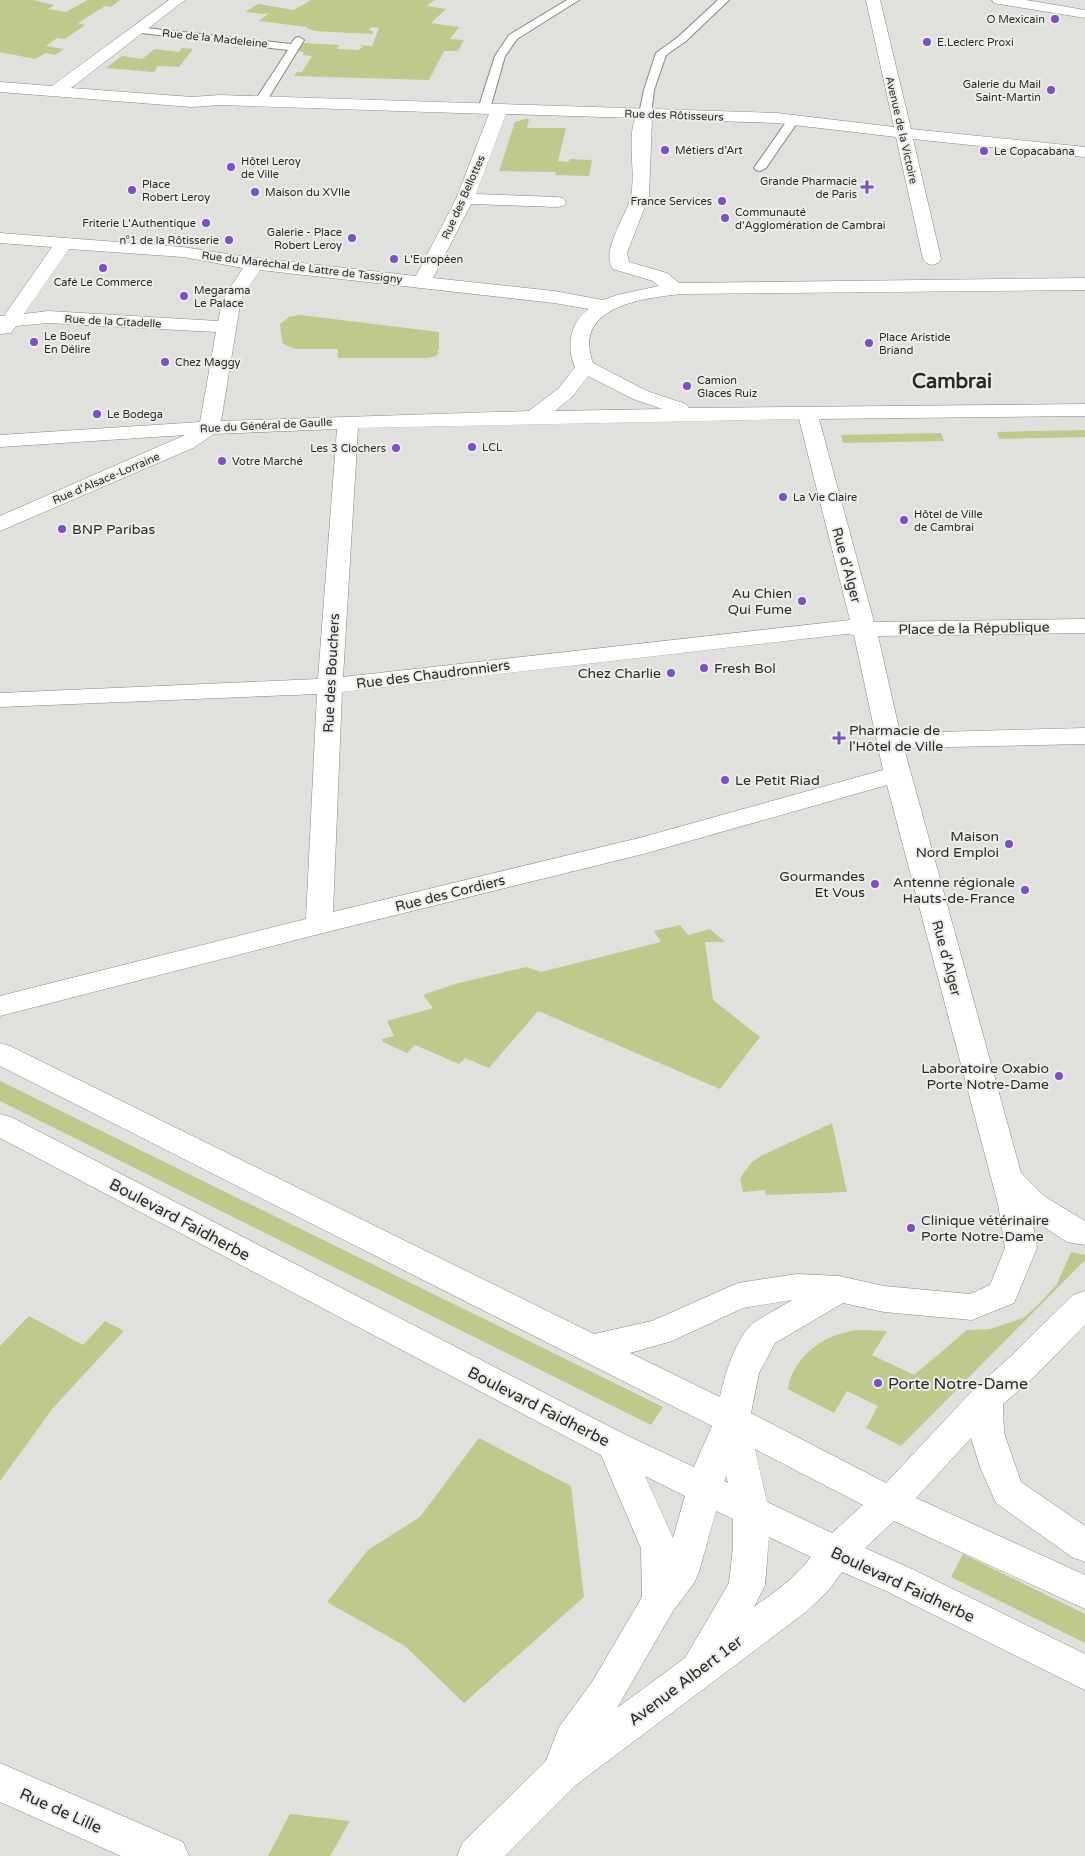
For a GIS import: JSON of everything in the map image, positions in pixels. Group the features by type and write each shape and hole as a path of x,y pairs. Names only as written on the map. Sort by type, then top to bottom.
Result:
{"street":[{"path":"157,0 176,2"},
{"name":"Avenue de la Victoire","path":"873,0 932,259"},
{"path":"999,0 1085,14"},
{"path":"55,92 176,2"},
{"path":"0,88 192,102 208,100 260,102"},
{"name":"Rue des Rôtisseurs","path":"260,102 793,120 902,134 1085,152"},
{"name":"Rue des Bellottes","path":"422,282 465,199 492,109"},
{"path":"645,114 642,123 640,196 618,253 620,265 660,276 674,290"},
{"path":"465,199 558,202"},
{"name":"Rue du Maréchal de Lattre de Tassigny","path":"0,238 183,252 256,263 572,299 603,306"},
{"path":"4,326 64,243"},
{"path":"827,286 912,275 928,266 932,259 962,274 1048,285"},
{"path":"209,428 232,299 256,263"},
{"path":"702,414 640,395 585,367 581,360 579,340 584,323 603,306 639,296 674,290 716,287 1085,284"},
{"name":"Rue de la Citadelle","path":"4,326 48,317 226,328"},
{"path":"533,418 566,392 585,367"},
{"path":"533,418 807,412 1085,410"},
{"name":"Rue d'Alger","path":"807,412 864,628 897,774 1014,1204 1021,1248 1003,1294 972,1307 884,1299 839,1289"},
{"name":"Rue du Général de Gaulle","path":"0,441 209,428 348,422 533,418"},
{"name":"Rue des Bouchers","path":"319,925 330,686 348,422"},
{"name":"Rue d'Alsace-Lorraine","path":"0,524 186,444 209,428"},
{"name":"Place de la République","path":"864,628 890,630 1085,626"},
{"name":"Rue des Chaudronniers","path":"0,700 330,686 830,628 864,628"},
{"path":"889,741 1085,736"},
{"name":"Rue des Cordiers","path":"0,1006 319,925 647,845 897,774"},
{"path":"0,1053 732,1420 890,1502 1085,1593"},
{"name":"Boulevard Faidherbe","path":"0,1125 614,1445 836,1552 899,1580 1085,1672"},
{"path":"1007,1178 1033,1204 1078,1233 1085,1233"},
{"path":"589,1349 660,1332 738,1296 797,1287 839,1289"},
{"path":"562,1772 573,1740 605,1694 660,1599 681,1572 704,1489 718,1450 732,1420 742,1373 751,1353 764,1334 839,1289"},
{"name":"Avenue Albert 1er","path":"476,1856 562,1772 794,1599 815,1580 836,1552 890,1502 986,1399 1022,1367 1085,1304"},
{"path":"986,1399 987,1433 1001,1478 1008,1492 1085,1546"},
{"path":"694,1674 725,1625 747,1585 751,1547 751,1511 732,1420"},
{"path":"614,1445 659,1548 660,1599"},
{"name":"Rue de Lille","path":"0,1782 130,1847 169,1856"}],"lane":[{"path":"492,109 500,56 513,37 574,0"},
{"path":"645,114 649,90 661,53 682,39 724,0"},
{"name":"Rue de la Madeleine","path":"137,30 297,43 260,102"},
{"path":"760,168 793,120"}],"green space":[{"path":"0,0 33,0 54,5 48,9 66,12 88,0 120,0 111,7 105,6 78,23 85,25 65,39 57,38 46,46 64,49 55,55 46,53 35,59 0,52"},
{"path":"311,0 434,0 427,6 446,9 431,23 459,27 450,39 464,40 458,51 444,51 429,80 294,76 297,72 302,72 312,56 303,55 304,52 298,51 303,43 339,45 337,49 358,50 363,47 359,45 372,46 379,28 371,27 369,31 373,31 372,34 315,31 307,27 259,21 269,13 245,12 258,4 294,10"},
{"path":"182,48 193,49 179,67 158,66 154,72 106,68 122,56 142,59 155,49 179,52"},
{"path":"529,119 527,128 566,128 558,161 568,162 570,159 592,160 589,176 555,175 556,172 499,171 515,122"},
{"path":"300,315 439,332 439,349 437,352 439,352 436,356 427,358 338,358 338,349 296,349 282,342 280,324 289,317"},
{"path":"1085,430 1085,437 999,439 997,432"},
{"path":"941,433 944,441 843,443 841,435"},
{"path":"680,925 688,935 710,929 725,942 705,942 713,1000 760,1037 720,1089 538,1011 489,1068 465,1058 459,1064 415,1045 407,1053 383,1042 382,1039 394,1036 387,1021 433,1008 423,995 455,984 526,967 541,972 661,942 654,931"},
{"path":"0,1081 663,1407 651,1425 0,1101"},
{"path":"832,1123 847,1192 766,1195 765,1190 743,1192 740,1178 752,1162"},
{"path":"1071,1252 1085,1255 1085,1260 901,1446 866,1428 878,1406 847,1391 834,1413 788,1389 795,1369 809,1352 827,1339 852,1331 887,1331 872,1355 914,1375 967,1330 990,1329 1023,1318 1057,1284"},
{"path":"29,1316 83,1345 105,1321 124,1331 53,1408 0,1481 0,1346"},
{"path":"479,1438 571,1486 584,1597 464,1703 405,1646 327,1602 368,1550 420,1517"},
{"path":"963,1554 1085,1614 1085,1643 951,1577"},
{"path":"290,1814 350,1821 330,1856 268,1856"}],"place":[{"name":"O Mexicain","path":"1055,19"},
{"name":"E.Leclerc Proxi","path":"927,42"},
{"name":"Galerie du Mail Saint-Martin","path":"1051,90"},
{"name":"Métiers d’Art","path":"665,150"},
{"name":"Le Copacabana","path":"984,151"},
{"name":"Hôtel Leroy de Ville","path":"231,167"},
{"name":"Grande Pharmacie de Paris","path":"867,187"},
{"name":"Place Robert Leroy","path":"132,190"},
{"name":"Maison du XVIIe","path":"255,192"},
{"name":"France Services","path":"722,201"},
{"name":"Communauté d'Agglomération de Cambrai","path":"725,218"},
{"name":"Friterie L'Authentique","path":"206,223"},
{"name":"Galerie - Place Robert Leroy","path":"352,238"},
{"name":"n°1 de la Rôtisserie","path":"229,240"},
{"name":"L'Européen","path":"394,259"},
{"name":"Café Le Commerce","path":"103,268"},
{"name":"Megarama Le Palace","path":"184,296"},
{"name":"Le Boeuf En Délire","path":"34,342"},
{"name":"Place Aristide Briand","path":"869,343"},
{"name":"Chez Maggy","path":"165,362"},
{"name":"Camion Glaces Ruiz","path":"687,386"},
{"name":"Le Bodega","path":"97,414"},
{"name":"LCL","path":"472,447"},
{"name":"Les 3 Clochers","path":"396,448"},
{"name":"Votre Marché","path":"222,461"},
{"name":"La Vie Claire","path":"783,497"},
{"name":"Hôtel de Ville de Cambrai","path":"904,520"},
{"name":"BNP Paribas","path":"62,529"},
{"name":"Au Chien Qui Fume","path":"802,601"},
{"name":"Fresh Bol","path":"704,668"},
{"name":"Chez Charlie","path":"671,673"},
{"name":"Pharmacie de l'Hôtel de Ville","path":"839,738"},
{"name":"Le Petit Riad","path":"725,780"},
{"name":"Maison Nord Emploi","path":"1009,844"},
{"name":"Gourmandes Et Vous","path":"875,884"},
{"name":"Antenne régionale Hauts-de-France","path":"1025,890"},
{"name":"Laboratoire Oxabio Porte Notre-Dame","path":"1059,1076"},
{"name":"Clinique vétérinaire Porte Notre-Dame","path":"911,1228"},
{"name":"Porte Notre-Dame","path":"878,1383"}],"district":[{"name":"Cambrai","path":"952,381"}]}
